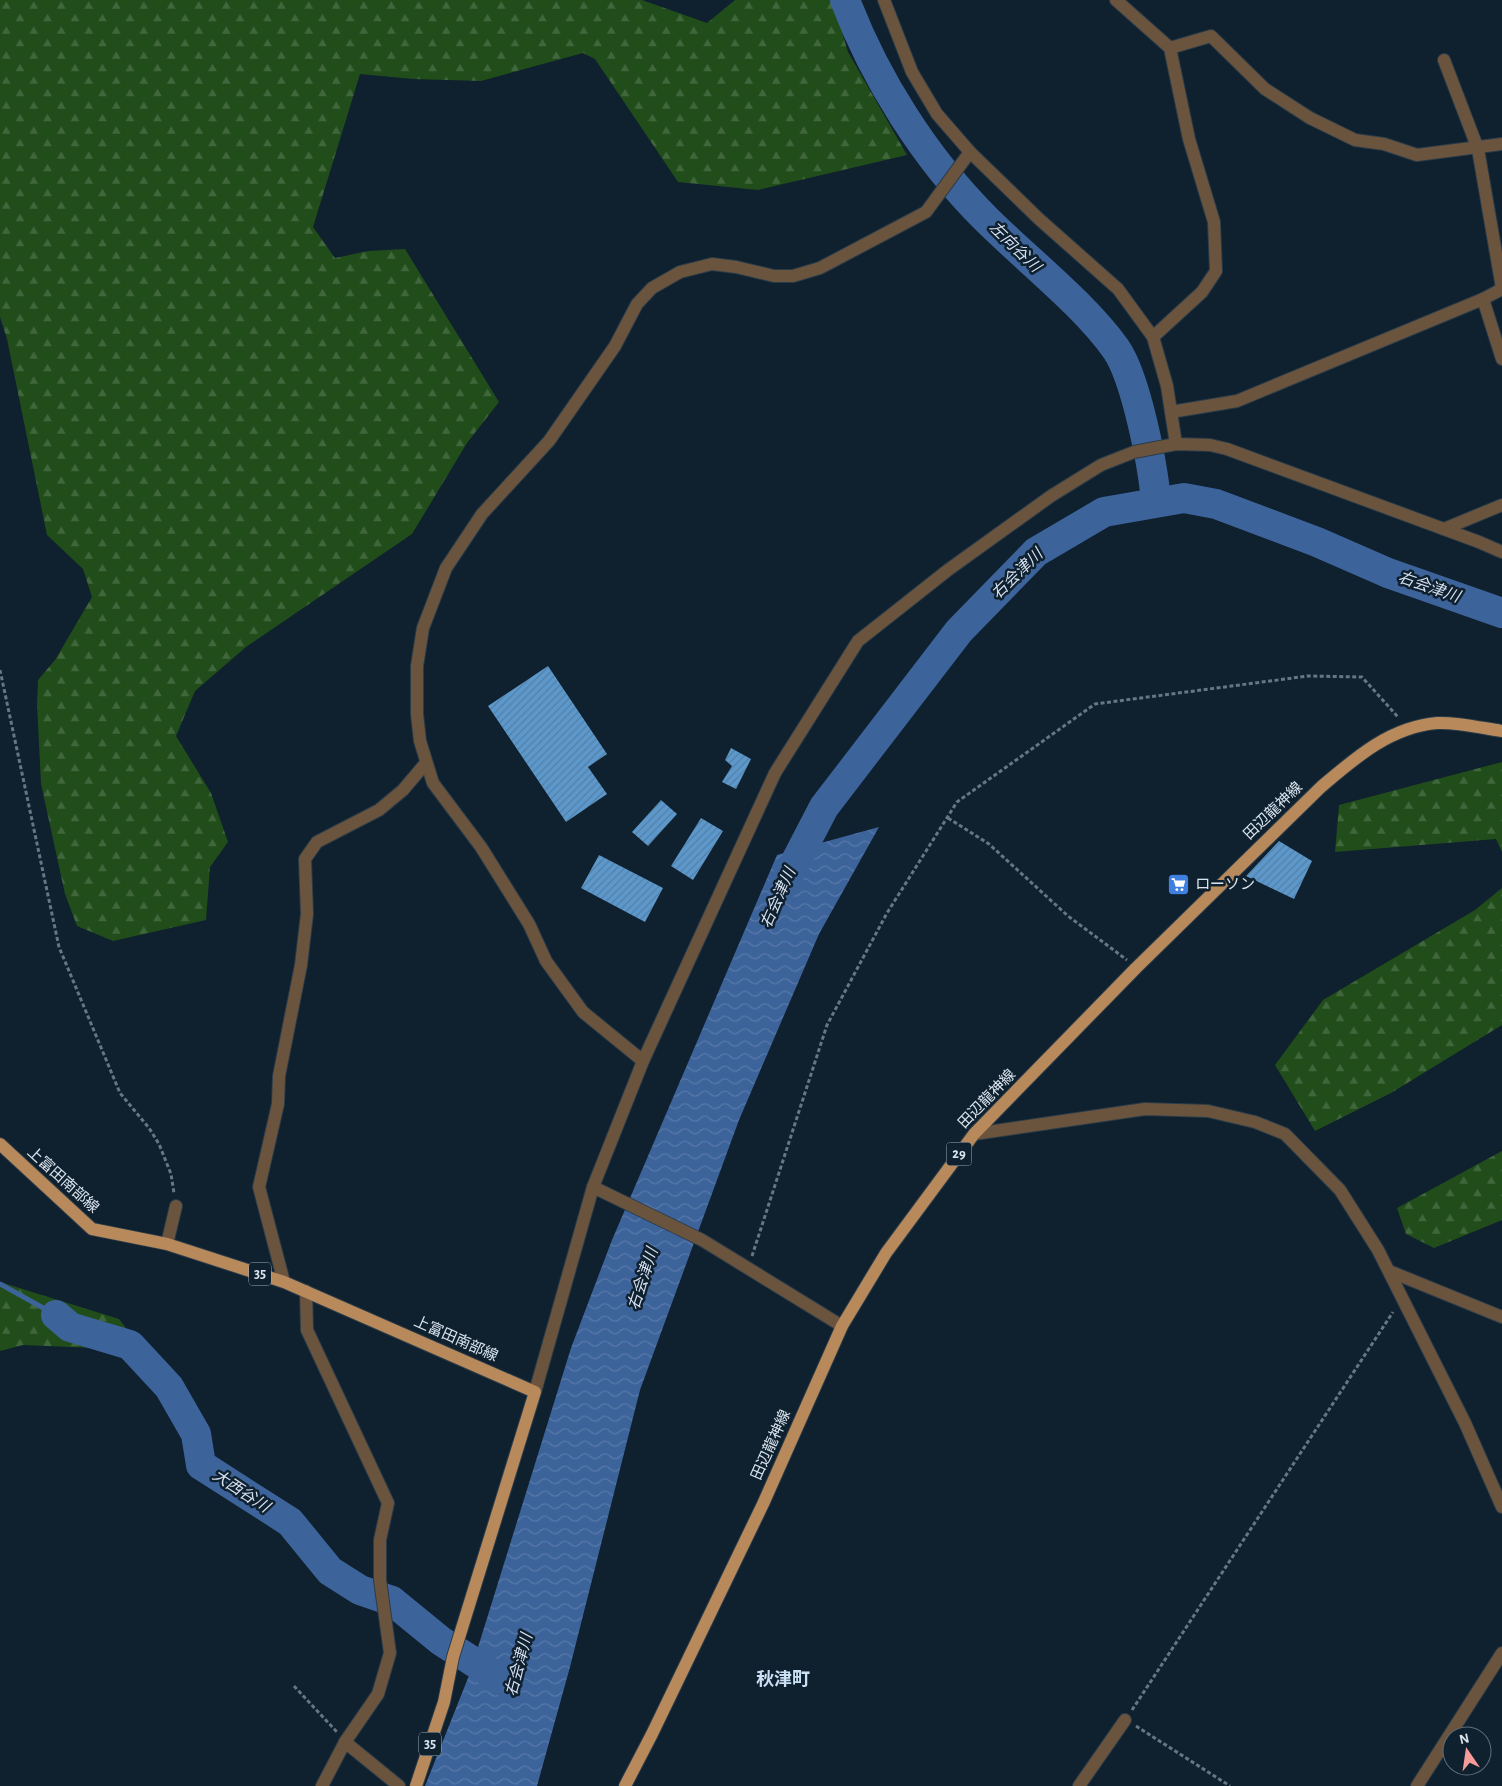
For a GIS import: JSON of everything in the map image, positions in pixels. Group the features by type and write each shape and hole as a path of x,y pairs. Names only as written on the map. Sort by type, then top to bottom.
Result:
{"main road":[{"name":"田辺龍神線","path":"625,1786 763,1504 842,1326 886,1253 974,1134 1136,968 1321,787 1378,742 1404,731 1437,723 1502,731"},
{"name":"上富田南部線","path":"0,1144 92,1229 167,1244 284,1282 535,1392"},
{"name":"35","path":"416,1786 444,1702 455,1651 535,1392"}],"street":[{"path":"884,0 912,72 937,114 970,152 1039,219 1118,289 1153,337 1167,386 1171,412 1171,445"},
{"path":"1116,0 1170,48 1189,139 1214,222 1216,271 1202,292 1153,337"},
{"path":"1170,48 1211,36 1265,89 1310,118 1355,140 1384,144 1418,155 1478,149 1502,144"},
{"path":"1171,412 1237,401 1502,289 1478,149 1444,60"},
{"path":"643,1061 583,1012 546,961 529,924 481,847 433,783 425,764 417,714 417,666 423,628 446,568 482,514 548,441 614,346 637,304 652,288 680,272 712,264 736,267 774,276 793,276 820,268 926,212 943,185 970,152"},
{"path":"1483,298 1502,359"},
{"path":"535,1392 593,1187 643,1061 775,772 858,641 948,570 1051,496 1101,465 1134,452 1171,445 1210,444 1227,448 1502,552"},
{"path":"1444,529 1502,505"},
{"path":"284,1282 260,1187 278,1104 279,1076 301,965 307,914 305,859 317,842 378,810 403,790 425,764"},
{"path":"974,1134 1145,1109 1208,1111 1255,1122 1285,1134 1340,1190 1362,1222 1389,1271 1465,1423 1502,1507"},
{"path":"593,1187 702,1240 842,1326"},
{"path":"167,1244 176,1206"},
{"path":"1389,1271 1502,1317"},
{"path":"306,1291 307,1330 388,1503 380,1540 380,1580 390,1653 378,1694 345,1742 322,1786"},
{"path":"1417,1786 1502,1652"},
{"path":"1079,1786 1126,1720"},
{"path":"345,1742 399,1786"}],"path":[{"path":"0,670 59,947 120,1093 149,1128 159,1144 171,1174 176,1206"},
{"path":"748,1268 827,1025 887,913 957,802 1095,704 1308,676 1362,677 1397,715 1404,731"},
{"path":"948,818 989,844 1068,916 1136,968"},
{"path":"1230,1786 1126,1720 1402,1298"},
{"path":"294,1686 345,1742"}],"green space":[{"path":"0,0 642,0 707,23 735,0 832,0 848,52 907,155 758,190 678,182 595,59 583,53 481,81 413,79 360,74 313,227 335,258 368,251 405,249 499,402 467,443 412,534 246,647 195,691 176,736 211,793 228,842 210,867 206,920 113,941 77,926 65,894 41,784 37,704 38,680 55,660 92,597 83,569 47,535 7,339 0,317"},
{"path":"1502,762 1502,852 1496,839 1335,852 1339,805"},
{"path":"1502,888 1502,1025 1391,1093 1315,1131 1275,1065 1323,1000 1475,910"},
{"path":"1502,1151 1502,1220 1434,1248 1406,1234 1397,1208"},
{"path":"0,1282 119,1319 143,1350 23,1345 0,1351"}],"water":[{"path":"879,827 819,934 739,1120 640,1390 570,1667 537,1786 425,1786 470,1673 571,1348 612,1240 777,855"}],"building":[{"path":"548,666 607,754 588,767 607,794 566,822 488,706"},
{"path":"731,748 751,759 736,789 722,782 732,766 725,760"},
{"path":"661,800 677,814 648,846 632,832"},
{"path":"701,818 723,831 693,880 671,866"},
{"path":"1279,841 1312,861 1294,899 1246,876"},
{"path":"599,855 663,888 645,922 581,888"}],"waterway":[{"name":"左向谷川","path":"845,0 857,30 887,88 922,143 942,170 963,195 1001,234 1071,298 1116,349 1123,362 1137,400 1147,445 1156,502"},
{"name":"右会津川","path":"784,884 824,807 959,631 1036,552 1104,512 1184,498 1216,504 1317,542 1388,573 1502,613"},
{"name":"大西谷川","path":"0,1284 56,1315"},
{"name":"大西谷川","path":"56,1315 70,1327 130,1345 169,1387 196,1434 201,1465 290,1522 330,1571 360,1590 392,1601 441,1641 508,1684"}],"place":[{"name":"ローソン","path":"1179,884"}],"district":[{"name":"秋津町","path":"783,1680"}]}
